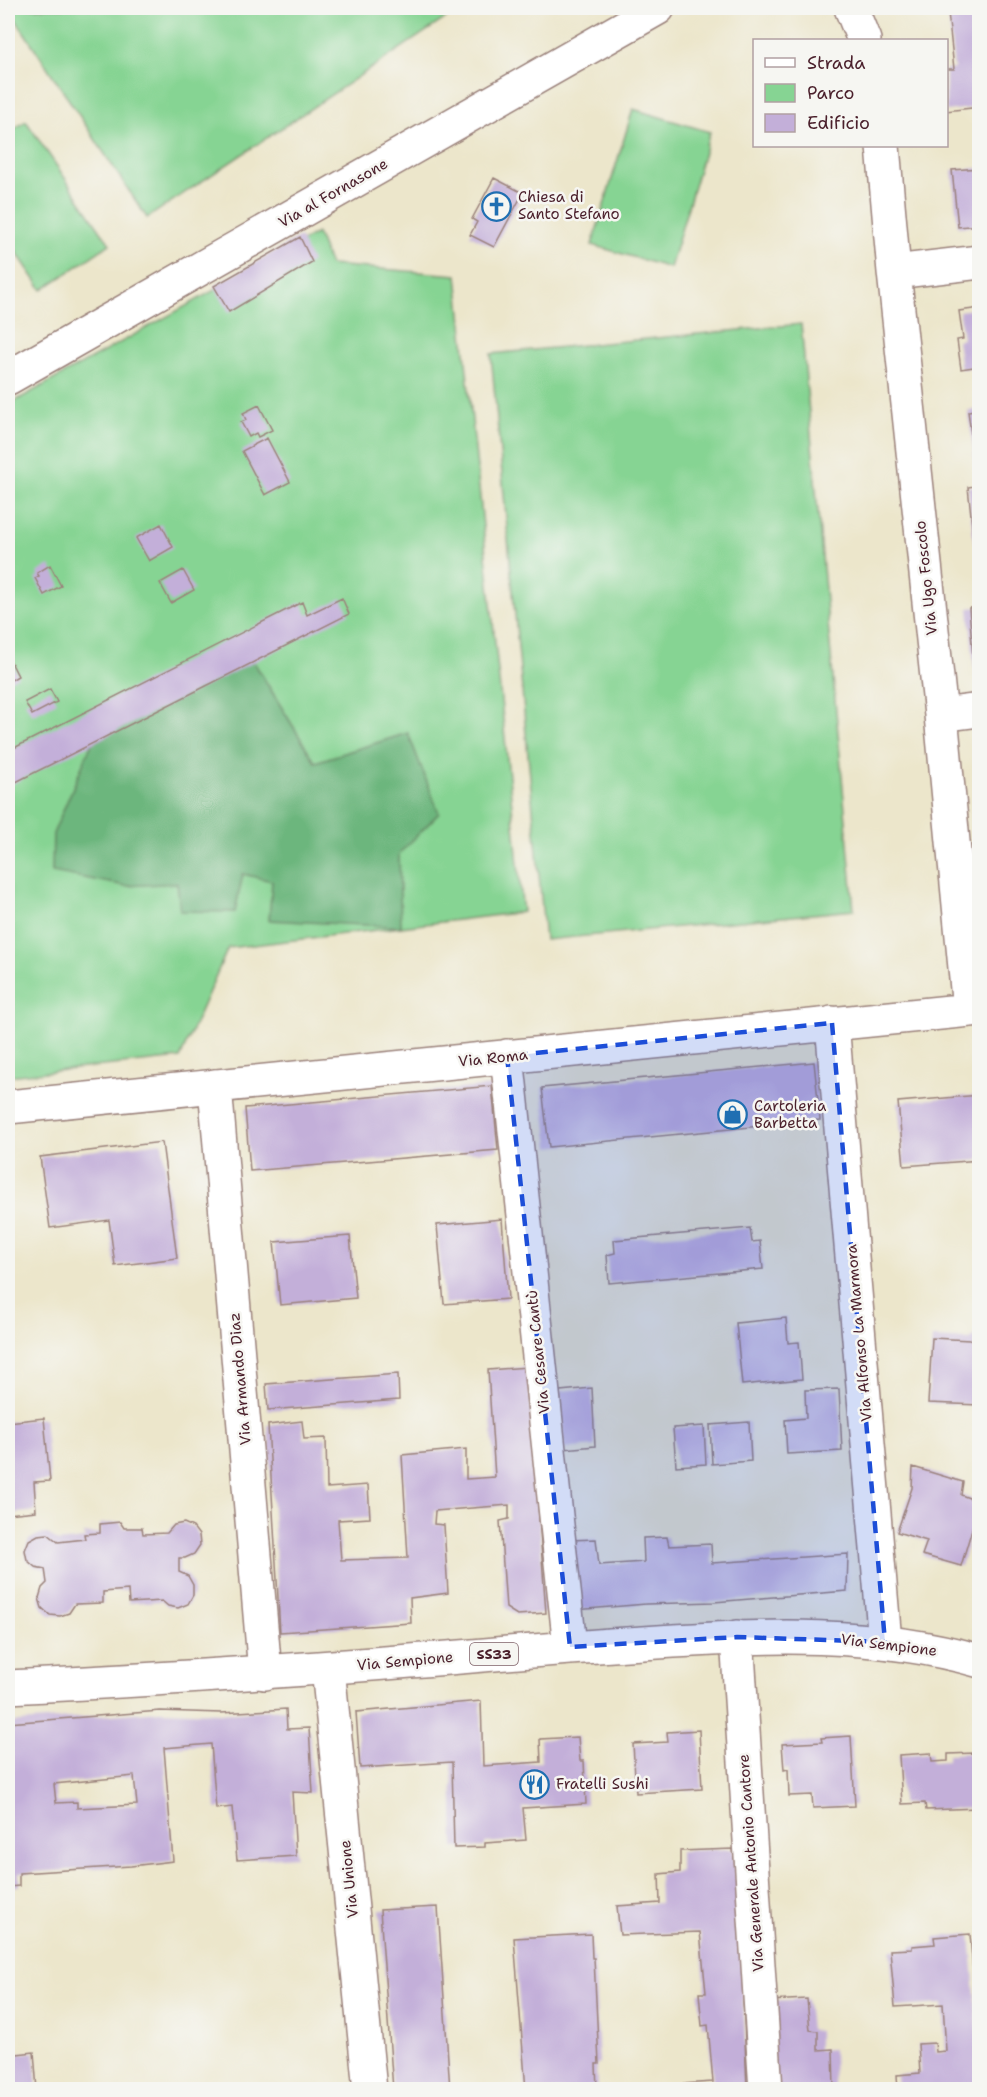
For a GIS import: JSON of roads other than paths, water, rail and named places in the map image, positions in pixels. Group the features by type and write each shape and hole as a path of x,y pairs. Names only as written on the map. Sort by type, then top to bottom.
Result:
{"street":[{"name":"Via al Fornasone","path":"8,378 658,8"},
{"path":"851,8 864,39"},
{"path":"873,8 875,39"},
{"name":"Via Ugo Foscolo","path":"883,147 894,272 974,1009"},
{"path":"894,272 980,262"},
{"path":"941,715 980,710"},
{"name":"Via Roma","path":"8,1107 974,1009"},
{"name":"Via Alfonso La Marmora","path":"832,1023 885,1642"},
{"name":"Via Cesare Cantù","path":"507,1056 570,1647"},
{"name":"Via Armando Diaz","path":"215,1086 265,1673"},
{"name":"Via Sempione","path":"8,1687 265,1673 570,1647 737,1637 885,1642 923,1647 980,1661"},
{"name":"Via Generale Antonio Cantore","path":"737,1637 766,2090"},
{"name":"Via Unione","path":"328,1668 370,2090"}],"place":[{"name":"Chiesa di Santo Stefano","path":"497,206"},
{"name":"Cartoleria Barbetta","path":"733,1115"},
{"name":"Fratelli Sushi","path":"535,1784"}]}
